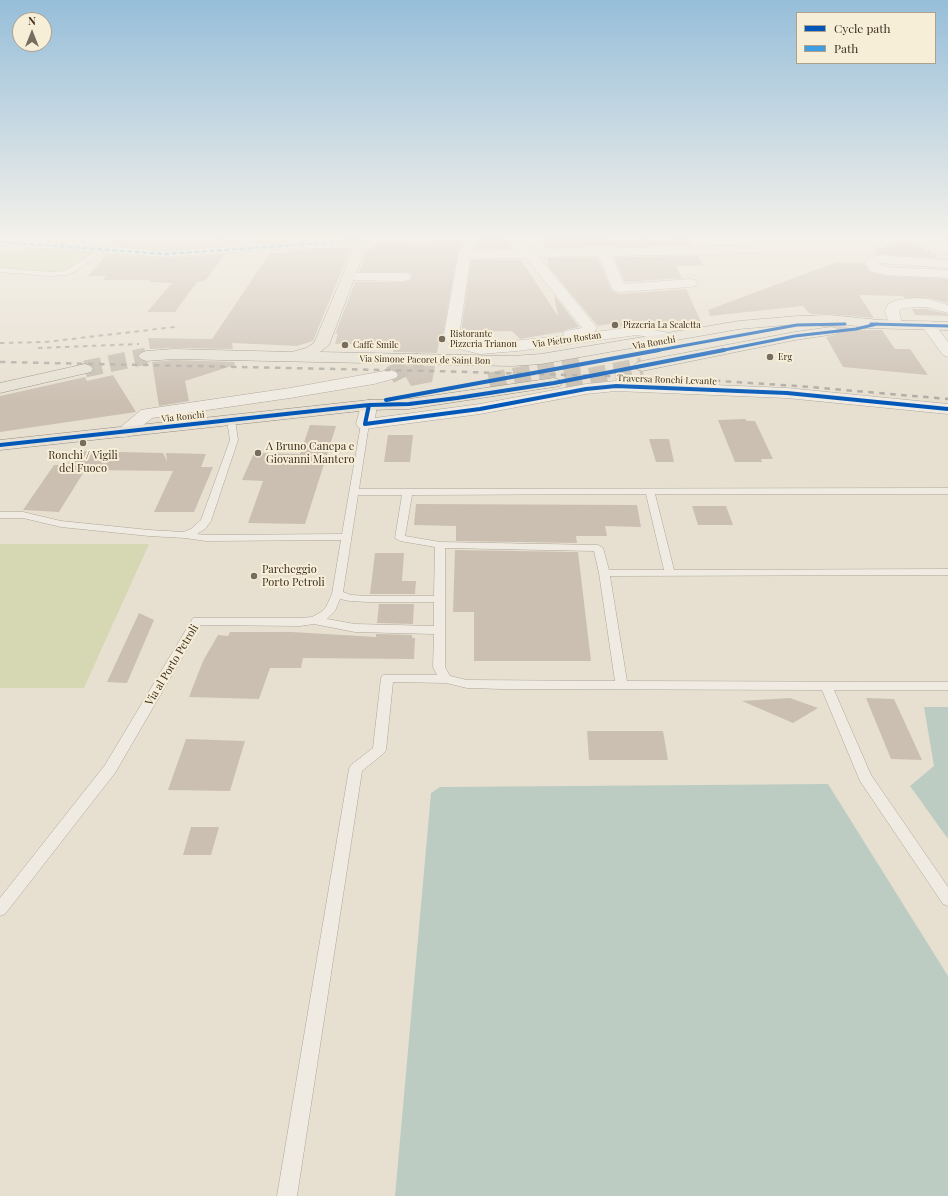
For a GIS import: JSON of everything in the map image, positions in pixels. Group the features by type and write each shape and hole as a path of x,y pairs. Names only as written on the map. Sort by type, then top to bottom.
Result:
{"main road":[{"path":"270,356 298,355 311,352 321,345 343,292"},
{"name":"Via Simone Pacoret de Saint Bon","path":"146,356 174,354 354,359 512,361 541,359 739,325 798,320 849,320 877,324"},
{"name":"Via Ronchi","path":"584,363 798,326 826,324 877,324"},
{"path":"642,366 795,336 856,329 877,324 948,326"},
{"path":"672,360 687,352 724,344 726,338 723,335 701,331"},
{"path":"321,345 323,352 354,359"},
{"path":"0,388 85,369"},
{"name":"Via Ronchi","path":"368,405 402,396 489,382"},
{"name":"Via Ronchi","path":"0,446 368,405 409,404 554,384"}],"street":[{"name":"Via Pietro Rostan","path":"458,292 451,334 452,339 470,348 480,349 531,345 637,331 670,337"},
{"path":"531,345 536,339 586,332 590,328 561,292"},
{"path":"895,324 892,311 893,307 898,304 917,302 933,304 948,309"},
{"path":"928,325 948,352"},
{"path":"124,432 147,414 290,393 390,375"},
{"name":"Traversa Ronchi Levante","path":"364,424 472,410 586,389 616,386 668,386 787,393 948,409"},
{"name":"Via al Porto Petroli","path":"364,424 368,405"}],"lane":[{"path":"184,535 201,527 206,521 234,440 231,420"},
{"name":"Via al Porto Petroli","path":"0,909 110,768 198,621 300,622 314,620 325,615 331,608 337,594 364,424"},
{"path":"353,492 948,492"},
{"path":"650,492 670,573"},
{"path":"407,493 400,538 440,545 598,548 604,573 622,685"},
{"path":"0,515 23,515 61,524 206,538 345,537"},
{"path":"440,545 439,667 446,679"},
{"path":"604,573 948,572"},
{"path":"337,594 350,598 368,599 440,599"},
{"path":"314,620 355,628 439,630"},
{"path":"287,1196 356,768 379,750 387,678 446,679 467,684 948,686"},
{"path":"827,686 865,777 948,899"}],"green space":[{"path":"0,544 149,544 84,688 0,688"}],"shaded area":[{"path":"924,707 948,707 948,839 910,786 934,766"},
{"path":"828,784 948,976 948,1196 395,1196 431,793 440,787"}],"building":[{"path":"164,292 190,292 175,312 147,312"},
{"path":"244,292 333,292 313,341 297,346 232,343 233,349 150,349 148,338 212,339"},
{"path":"351,292 451,292 443,335 440,335 437,353 393,352 395,344 335,344 338,333 335,334"},
{"path":"467,292 542,292 558,316 554,295 579,327 565,330 562,333 520,339 512,331 461,332"},
{"path":"570,292 614,292 619,294 648,292 687,292 702,324 657,327 637,325 618,327 614,323 598,326"},
{"path":"757,292 948,292 948,303 928,298 859,295 874,318 813,314 809,313 803,306 710,316 708,310"},
{"path":"912,309 927,309 948,314 948,316 915,315"},
{"path":"830,324 862,330 882,330 895,349 910,349 928,375 843,367 826,337 836,335 839,330 836,327 820,327 819,325"},
{"path":"174,360 234,362 235,365 185,381 189,401 159,406 152,362"},
{"path":"399,365 435,366 432,382 411,386"},
{"path":"113,375 136,412 0,432 0,396 85,377 87,381"},
{"path":"745,419 747,421 755,421 773,459 761,459 762,462 735,462 718,420"},
{"path":"310,425 336,426 305,524 248,523 263,481 242,480 254,453 300,454"},
{"path":"388,435 413,435 410,462 384,462"},
{"path":"649,439 669,439 674,462 656,462"},
{"path":"76,451 163,453 167,461 166,453 206,454 201,467 213,467 194,512 154,512 173,471 85,470 59,512 23,510 54,465 67,465"},
{"path":"416,504 637,505 641,527 605,526 607,536 576,536 577,543 456,541 456,526 414,525"},
{"path":"692,506 726,506 733,525 698,525"},
{"path":"455,550 578,552 591,661 474,661 474,612 453,612"},
{"path":"375,553 404,553 402,581 416,581 415,594 370,594"},
{"path":"379,604 414,604 413,624 377,623"},
{"path":"139,613 154,620 127,683 107,682"},
{"path":"230,632 292,632 376,637 376,634 412,635 412,638 415,638 414,659 303,658 301,668 270,668 259,699 189,697 203,661 218,635 228,636"},
{"path":"790,698 818,708 793,723 742,701"},
{"path":"866,698 894,699 922,760 891,759"},
{"path":"587,731 663,731 668,760 589,760"},
{"path":"186,739 245,741 230,791 168,790"},
{"path":"191,827 219,827 211,855 183,855"}],"tunnel":[{"path":"85,369 146,356"},
{"path":"390,375 421,360"},
{"path":"489,381 584,363"},
{"path":"565,381 642,366"}],"railway":[{"path":"0,343 45,342 175,327"},
{"path":"38,348 139,344"},
{"path":"0,362 433,371 673,378 798,386 948,399"}],"cycle path":[{"path":"386,400 797,325 845,324"},
{"path":"871,324 948,326"},
{"path":"0,445 369,405 409,404 457,398 554,383 795,336 856,329 877,324"},
{"path":"369,405 365,424 480,409 586,389 616,386 787,393 948,409"}],"place":[{"name":"Pizzeria La Scaletta","path":"615,325"},
{"name":"Ristorante Pizzeria Trianon","path":"442,339"},
{"name":"Caffè Smile","path":"345,345"},
{"name":"Erg","path":"770,357"},
{"name":"Ronchi / Vigili del Fuoco","path":"83,443"},
{"name":"A Bruno Canepa e Giovanni Mantero","path":"258,453"},
{"name":"Parcheggio Porto Petroli","path":"254,576"}]}
